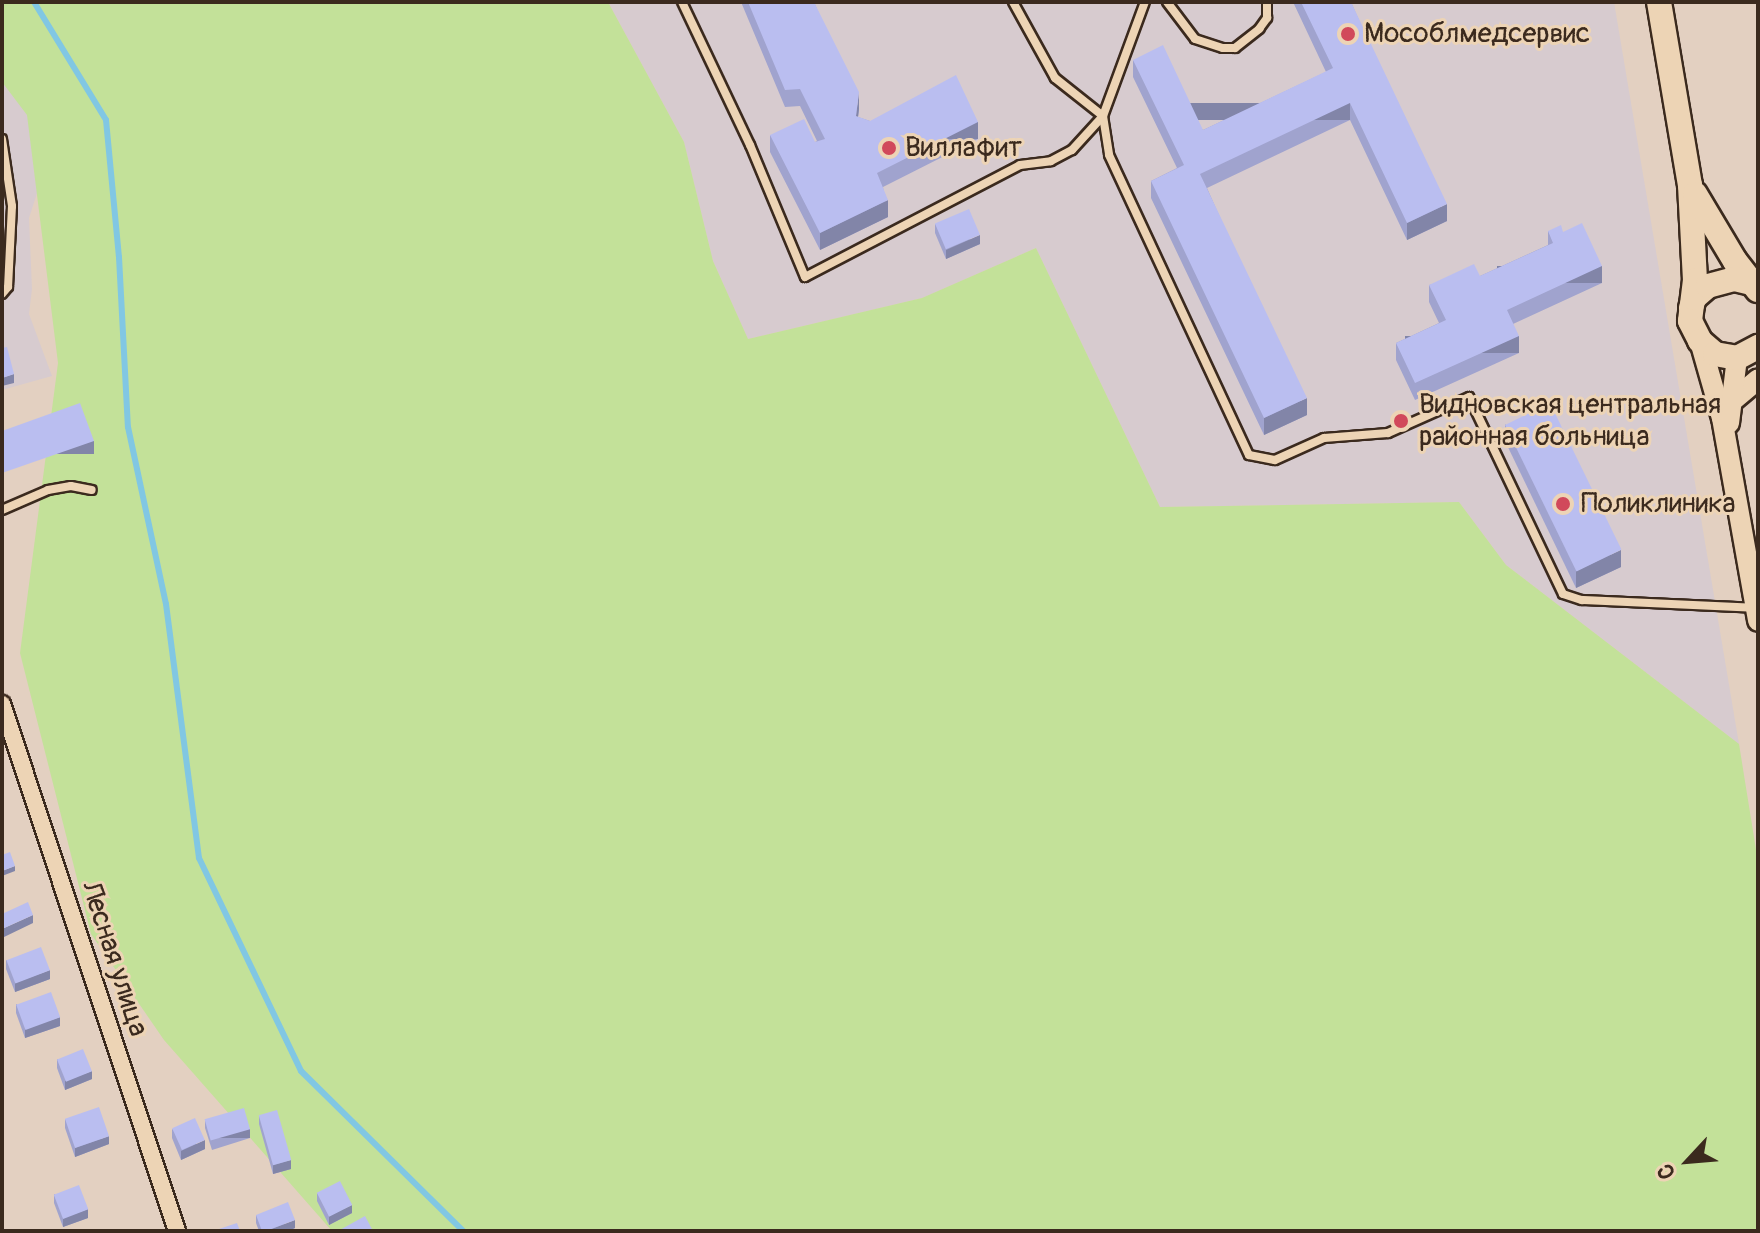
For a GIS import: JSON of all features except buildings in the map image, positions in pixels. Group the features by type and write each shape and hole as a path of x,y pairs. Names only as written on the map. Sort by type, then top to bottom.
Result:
{"main road":[{"path":"1659,2 1690,185 1695,280 1690,321 1700,341 1715,354 1749,356"},
{"path":"1690,185 1705,214 1754,286"},
{"path":"1691,309 1694,298 1708,286 1735,279 1754,286"}],"street":[{"path":"1700,341 1716,388 1757,615"},
{"path":"1734,479 1729,429 1731,402 1749,356"},
{"path":"1731,402 1758,379"},
{"name":"Лесная улица","path":"2,704 177,1231"}],"lane":[{"path":"682,2 750,145 805,277 1020,165 1051,161 1072,150 1103,116 1145,2"},
{"path":"1013,2 1055,78 1103,116 1109,155 1249,455 1275,460 1324,438 1388,433 1469,397 1563,594 1582,600 1757,615"},
{"path":"1167,2 1195,39 1223,48 1235,48 1248,41 1267,18 1267,2"},
{"path":"2,139 12,206 8,287 2,294"},
{"path":"2,510 48,490 71,486 92,490"}],"shaded area":[{"name":"Видновская центральная районная больница","path":"608,2 1614,2 1739,744 1506,565 1459,502 1160,507 1036,248 922,298 748,339 713,261 684,142"},
{"path":"2,66 49,156 29,218 32,289 29,314 52,376 2,390"}],"green space":[{"path":"2,2 608,2 684,142 713,261 748,339 922,298 1036,248 1160,507 1459,502 1506,565 1739,744 1758,862 1758,1231 332,1231 164,1040 91,934 20,653 58,363 27,115 2,82"}],"waterway":[{"path":"34,2 106,120 119,257 128,427 166,604 199,858 301,1071 463,1231"}],"place":[{"name":"Мособлмедсервис","path":"1348,34"},
{"name":"Виллафит","path":"889,148"},
{"name":"Видновская центральная районная больница","path":"1401,421"},
{"name":"Поликлиника","path":"1563,504"}]}
